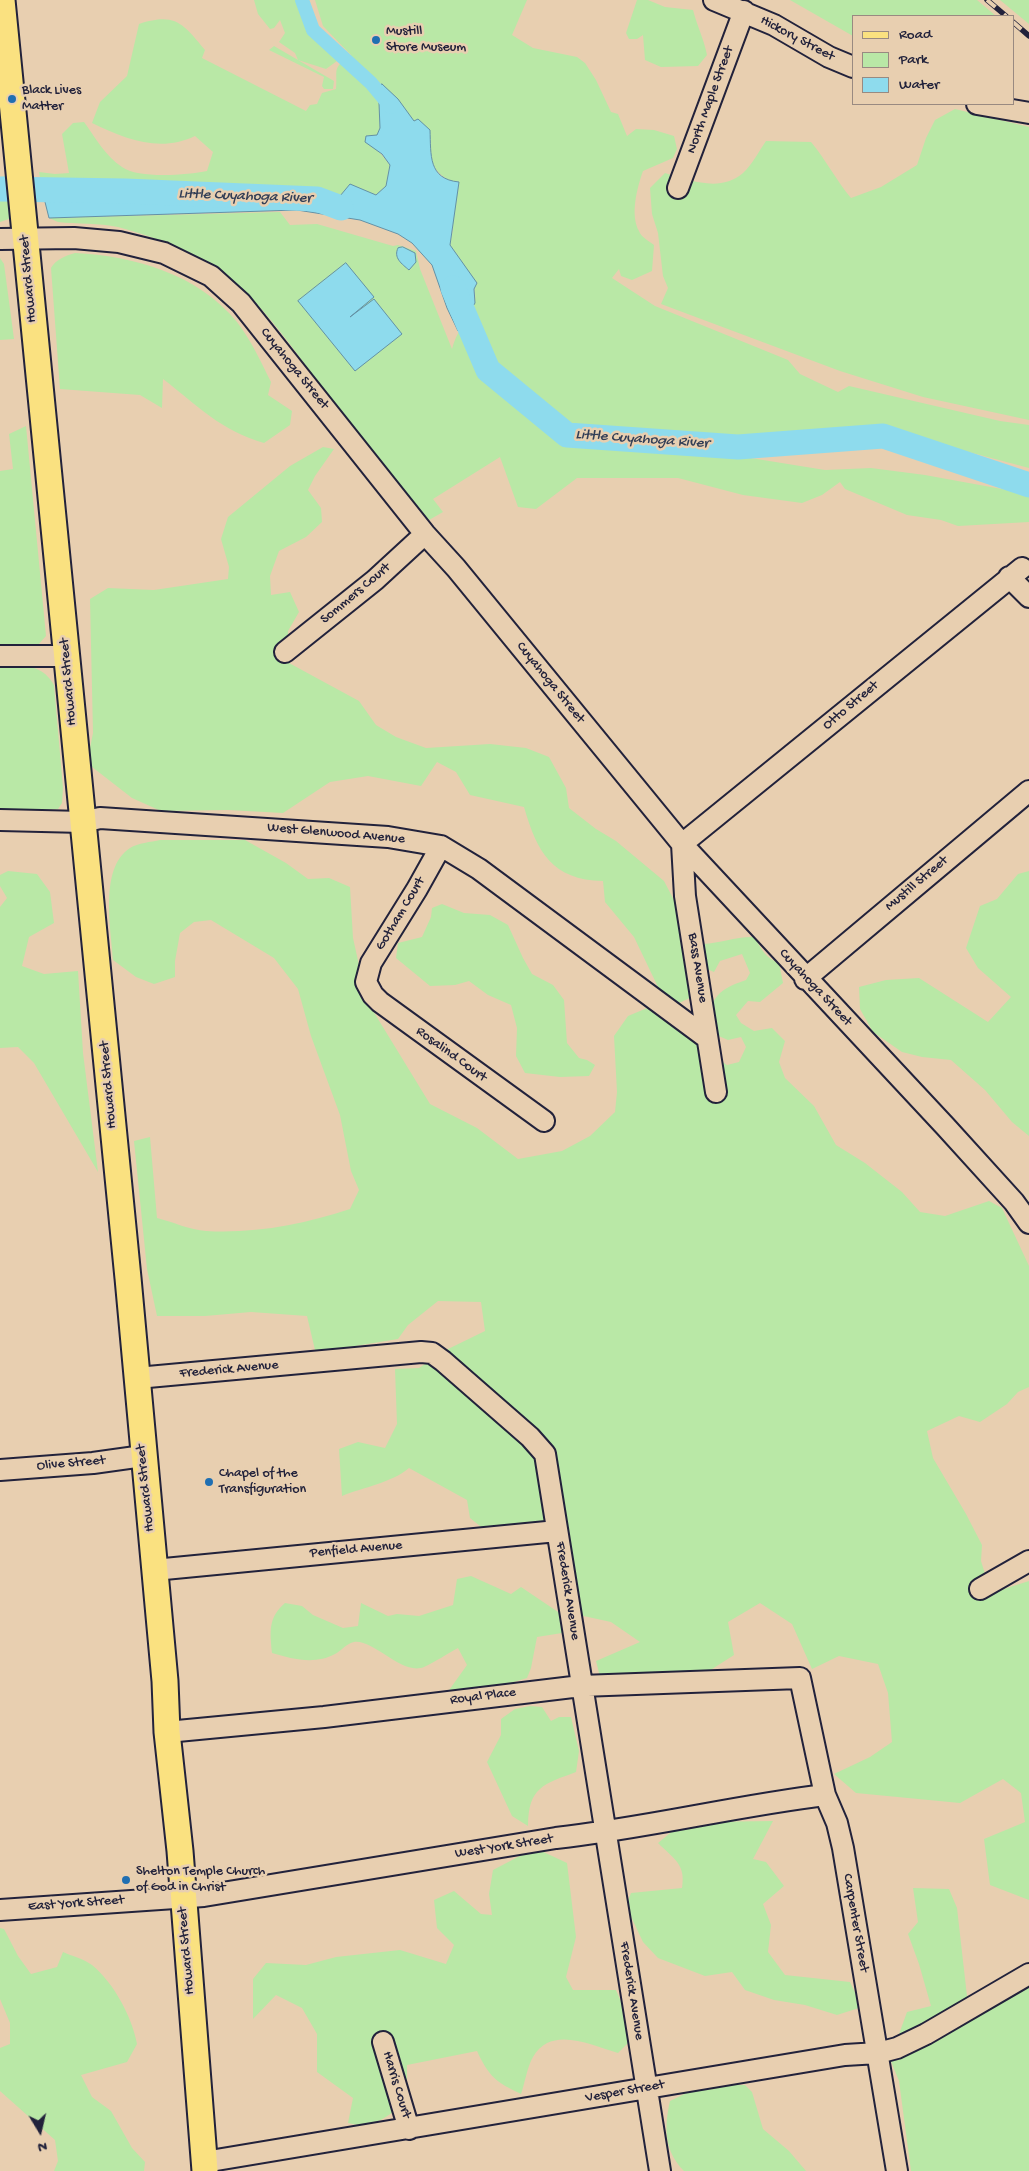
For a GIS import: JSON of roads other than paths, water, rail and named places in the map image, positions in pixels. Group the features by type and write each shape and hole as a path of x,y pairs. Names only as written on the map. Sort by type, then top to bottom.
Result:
{"main road":[{"name":"Howard Street","path":"2,0 137,1378 165,1681 167,1732 204,2166"}],"street":[{"name":"Hickory Street","path":"714,0 774,25 829,57 852,67"},
{"name":"North Maple Street","path":"678,188 744,11"},
{"path":"983,105 1029,113"},
{"name":"Cuyahoga Street","path":"0,239 24,226 119,242 164,253 211,276 241,303 425,534 456,568 682,844 805,979 945,1126 1014,1202 1029,1222"},
{"name":"Sommers Court","path":"285,652 374,580 425,534"},
{"name":"Otto Street","path":"682,844 1015,573 1029,597"},
{"path":"0,656 66,656"},
{"name":"Mustill Street","path":"805,979 1029,791"},
{"name":"West Glenwood Avenue","path":"0,820 83,822 100,818 236,826 388,837 441,846 478,869 707,1038"},
{"name":"Bass Avenue","path":"682,844 685,896 716,1092"},
{"name":"Gotham Court","path":"366,982 371,963 441,846"},
{"name":"Rosalind Court","path":"366,982 373,995 380,1002 544,1122"},
{"name":"Frederick Avenue","path":"137,1378 421,1352 432,1354 443,1361 530,1437 545,1454 604,1833 660,2171"},
{"name":"Olive Street","path":"0,1470 93,1463 143,1456"},
{"name":"Penfield Avenue","path":"154,1570 557,1530"},
{"path":"980,1589 1029,1561"},
{"name":"Royal Place","path":"167,1732 324,1717 581,1686 800,1678"},
{"name":"Carpenter Street","path":"800,1678 825,1795 837,1823 843,1848 897,2171"},
{"name":"West York Street","path":"182,1897 231,1893 556,1838 604,1833 782,1800 825,1795"},
{"name":"East York Street","path":"0,1910 182,1897"},
{"name":"Vesper Street","path":"204,2166 646,2088 845,2055 878,2053 897,2048 926,2034 1029,1974"},
{"name":"Harris Court","path":"382,2042 409,2129"}],"water":[{"path":"382,84 398,99 414,121 418,119 430,130 431,157 436,171 449,180 459,182 450,245 477,283 474,289 475,303 458,331 447,308 432,265 412,243 398,234 360,220 297,210 49,218 42,190 317,199 340,196 350,184 376,195 386,186 390,165 382,154 365,142 366,136 377,135 380,128 379,103"},
{"path":"403,247 415,253 416,262 409,270 397,258 398,248"},
{"path":"346,263 374,297 350,317 374,299 402,334 355,371 298,301"}],"waterway":[{"path":"302,0 313,30 371,83 391,107"},
{"name":"Little Cuyahoga River","path":"0,189 125,191 317,199 341,208"},
{"name":"Little Cuyahoga River","path":"453,288 488,370 567,435 738,447 883,436 1029,485"}],"railway":[{"path":"987,0 1005,15"},
{"path":"1014,23 1029,36"}],"place":[{"name":"Mustill Store Museum","path":"376,40"},
{"name":"Black Lives Matter","path":"12,99"},
{"name":"Chapel of the Transfiguration","path":"209,1482"},
{"name":"Shelton Temple Church of God in Christ","path":"126,1880"}]}
